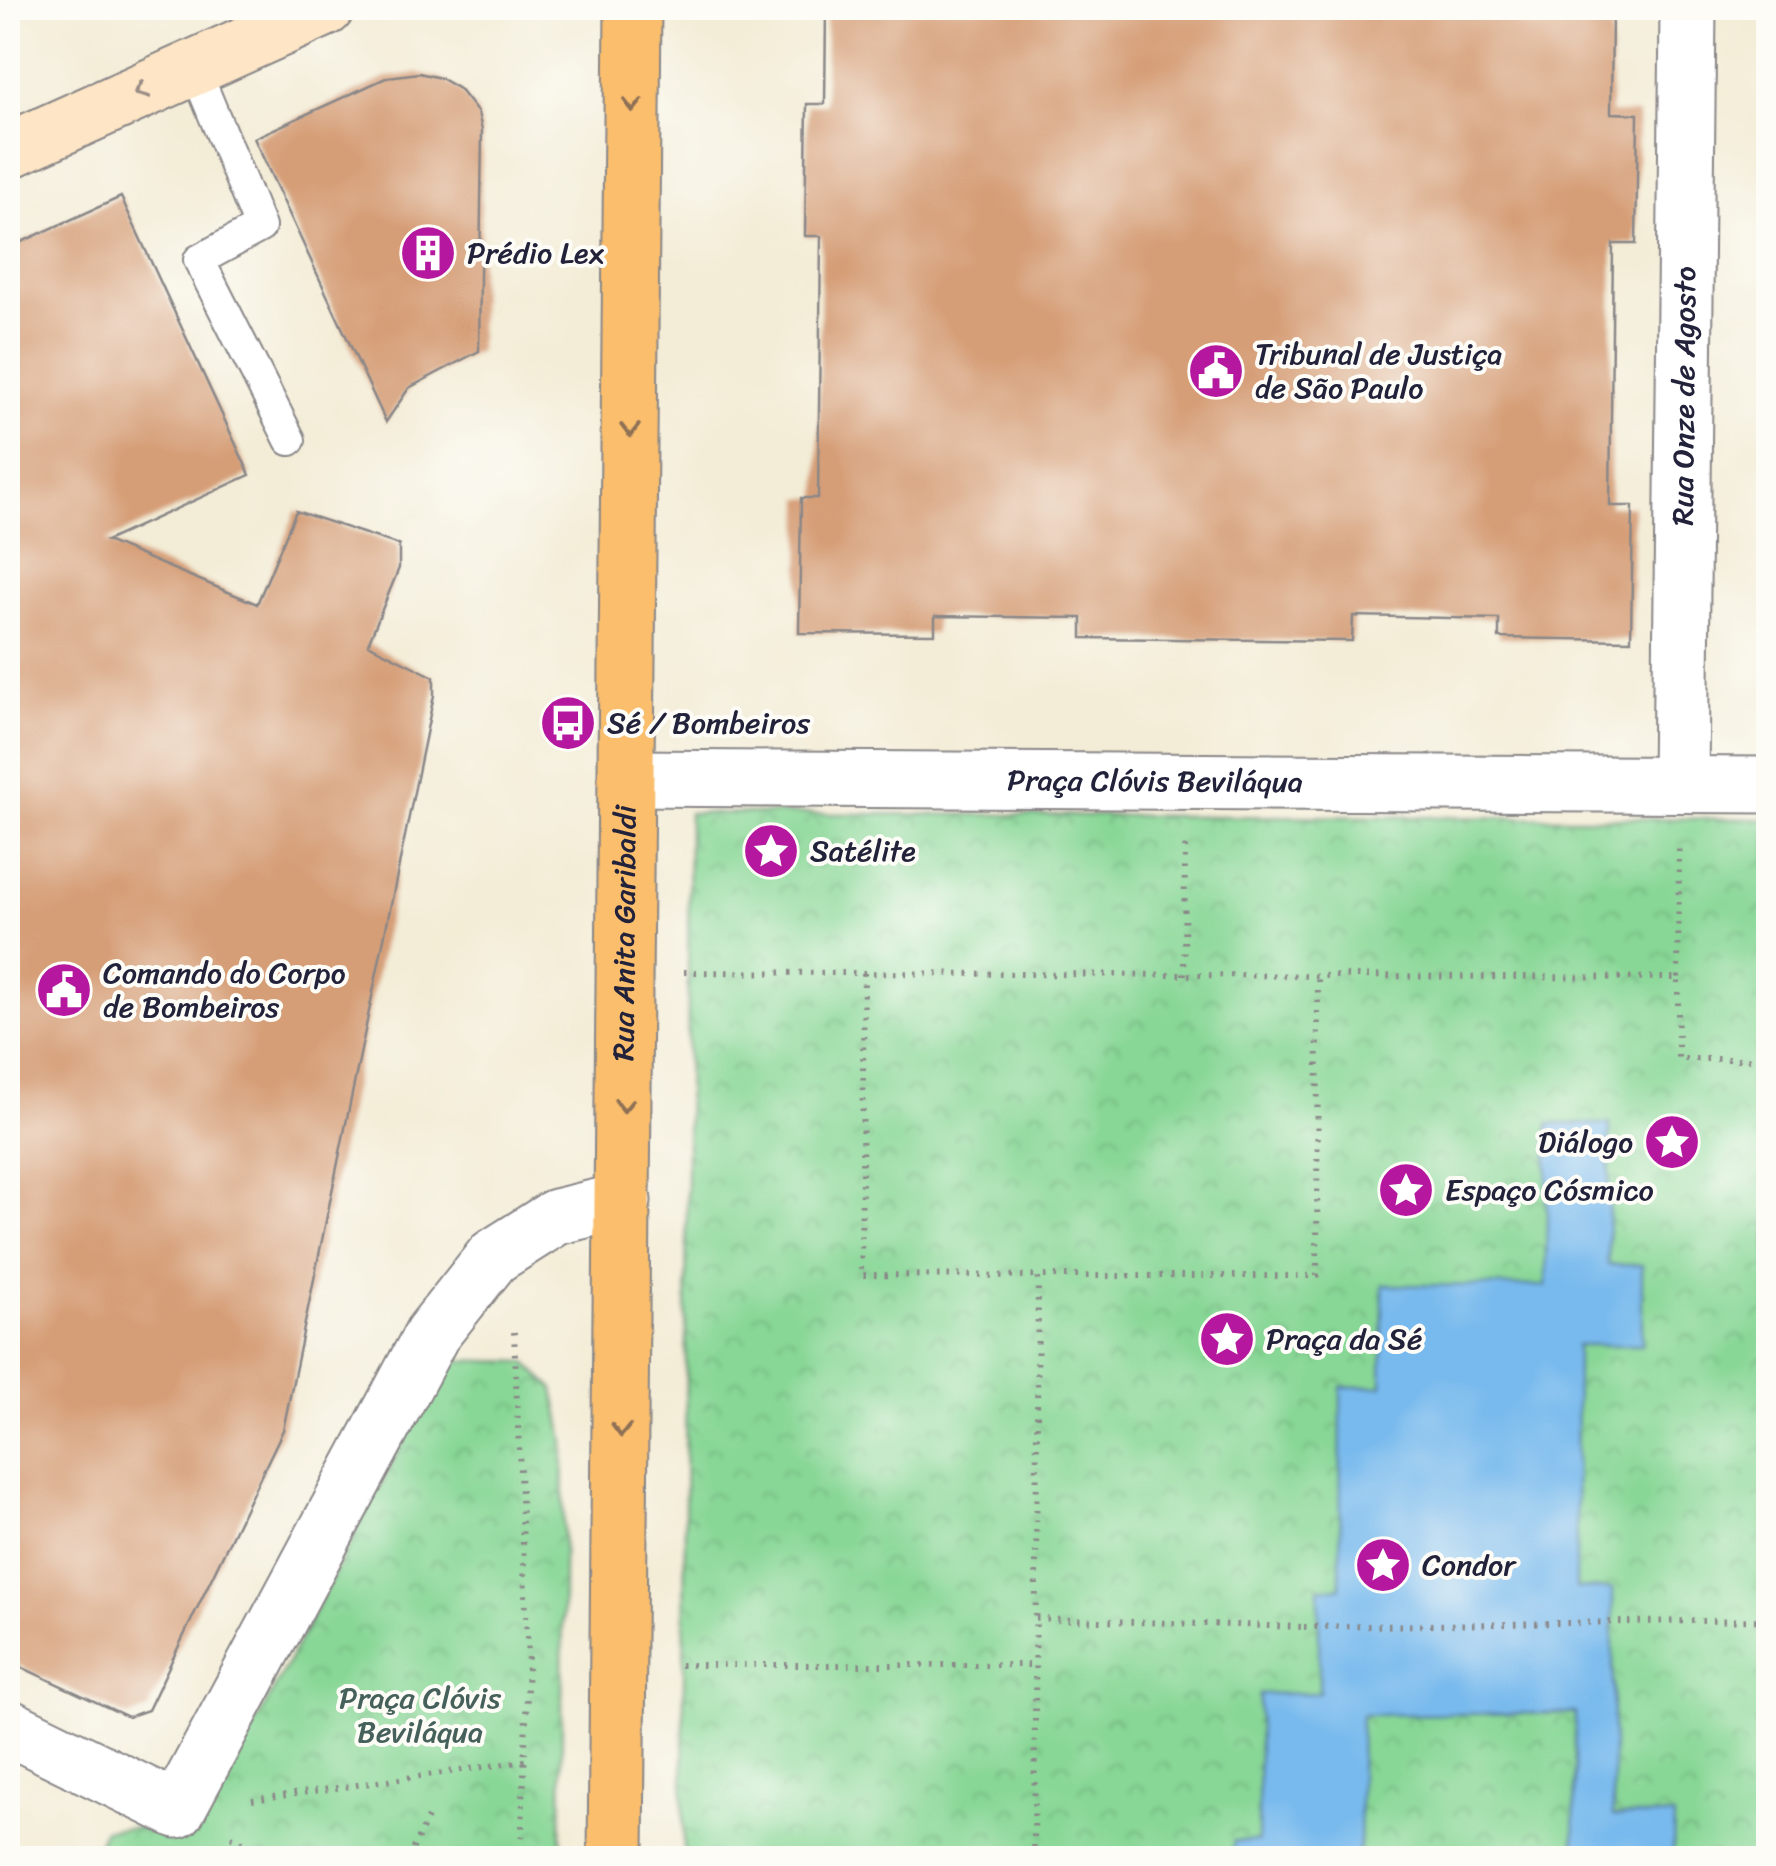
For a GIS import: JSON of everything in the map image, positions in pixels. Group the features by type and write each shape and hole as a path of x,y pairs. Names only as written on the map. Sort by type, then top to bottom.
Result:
{"main road":[{"path":"8,152 326,8"},
{"name":"Rua Anita Garibaldi","path":"616,1858 633,8"}],"street":[{"name":"Rua Onze de Agosto","path":"1680,784 1688,8"},
{"name":"Praça Clóvis Beviláqua","path":"627,778 1768,785"},
{"path":"8,1727 176,1810 432,1334 492,1257 556,1217 623,1200"}],"lane":[{"path":"194,67 260,226 198,260 290,440"}],"path":[{"path":"1184,975 1186,781"},
{"path":"1680,784 1678,1059 1768,1059"},
{"path":"682,972 1678,978"},
{"path":"864,973 861,1276 1316,1276 1318,975"},
{"path":"510,1246 528,1662 521,1858"},
{"path":"1034,1858 1038,1276"},
{"path":"1036,1619 1304,1626 1768,1620"},
{"path":"619,1665 1035,1665"},
{"path":"176,1810 525,1761"},
{"path":"408,1858 429,1816"}],"green space":[{"name":"Praça da Sé","path":"689,813 1768,819 1768,1858 683,1858"},
{"name":"Praça Clóvis Beviláqua","path":"446,1360 525,1362 554,1389 564,1440 561,1858 92,1858 104,1830 204,1823"}],"water":[{"path":"1548,1124 1610,1124 1608,1265 1642,1265 1642,1345 1577,1345 1576,1588 1613,1589 1613,1816 1674,1816 1673,1858 1574,1858 1575,1713 1361,1715 1359,1858 1233,1858 1234,1841 1258,1841 1259,1694 1319,1693 1319,1588 1340,1588 1341,1387 1382,1386 1383,1285 1546,1286"}],"building":[{"name":"Tribunal de Justiça de São Paulo","path":"826,8 1612,8 1611,113 1638,114 1636,244 1613,244 1610,506 1633,506 1631,640 1499,638 1499,619 1353,616 1352,641 1082,638 1082,618 935,616 935,634 799,633 801,498 818,498 821,236 805,236 807,104 825,104"},
{"name":"Prédio Lex","path":"419,73 440,78 459,89 478,113 482,130 479,351 409,388 386,422 254,138 388,77"},
{"path":"121,197 250,475 106,541 257,604 296,511 399,545 399,568 368,644 434,677 434,695 283,1430 148,1710 128,1717 8,1661 8,248"}],"place":[{"name":"Prédio Lex","path":"428,253"},
{"name":"Tribunal de Justiça de São Paulo","path":"1216,371"},
{"name":"Sé / Bombeiros","path":"568,723"},
{"name":"Satélite","path":"771,851"},
{"name":"Comando do Corpo de Bombeiros","path":"64,990"},
{"name":"Diálogo","path":"1672,1142"},
{"name":"Espaço Cósmico","path":"1406,1190"},
{"name":"Praça da Sé","path":"1227,1339"},
{"name":"Condor","path":"1383,1565"}]}
